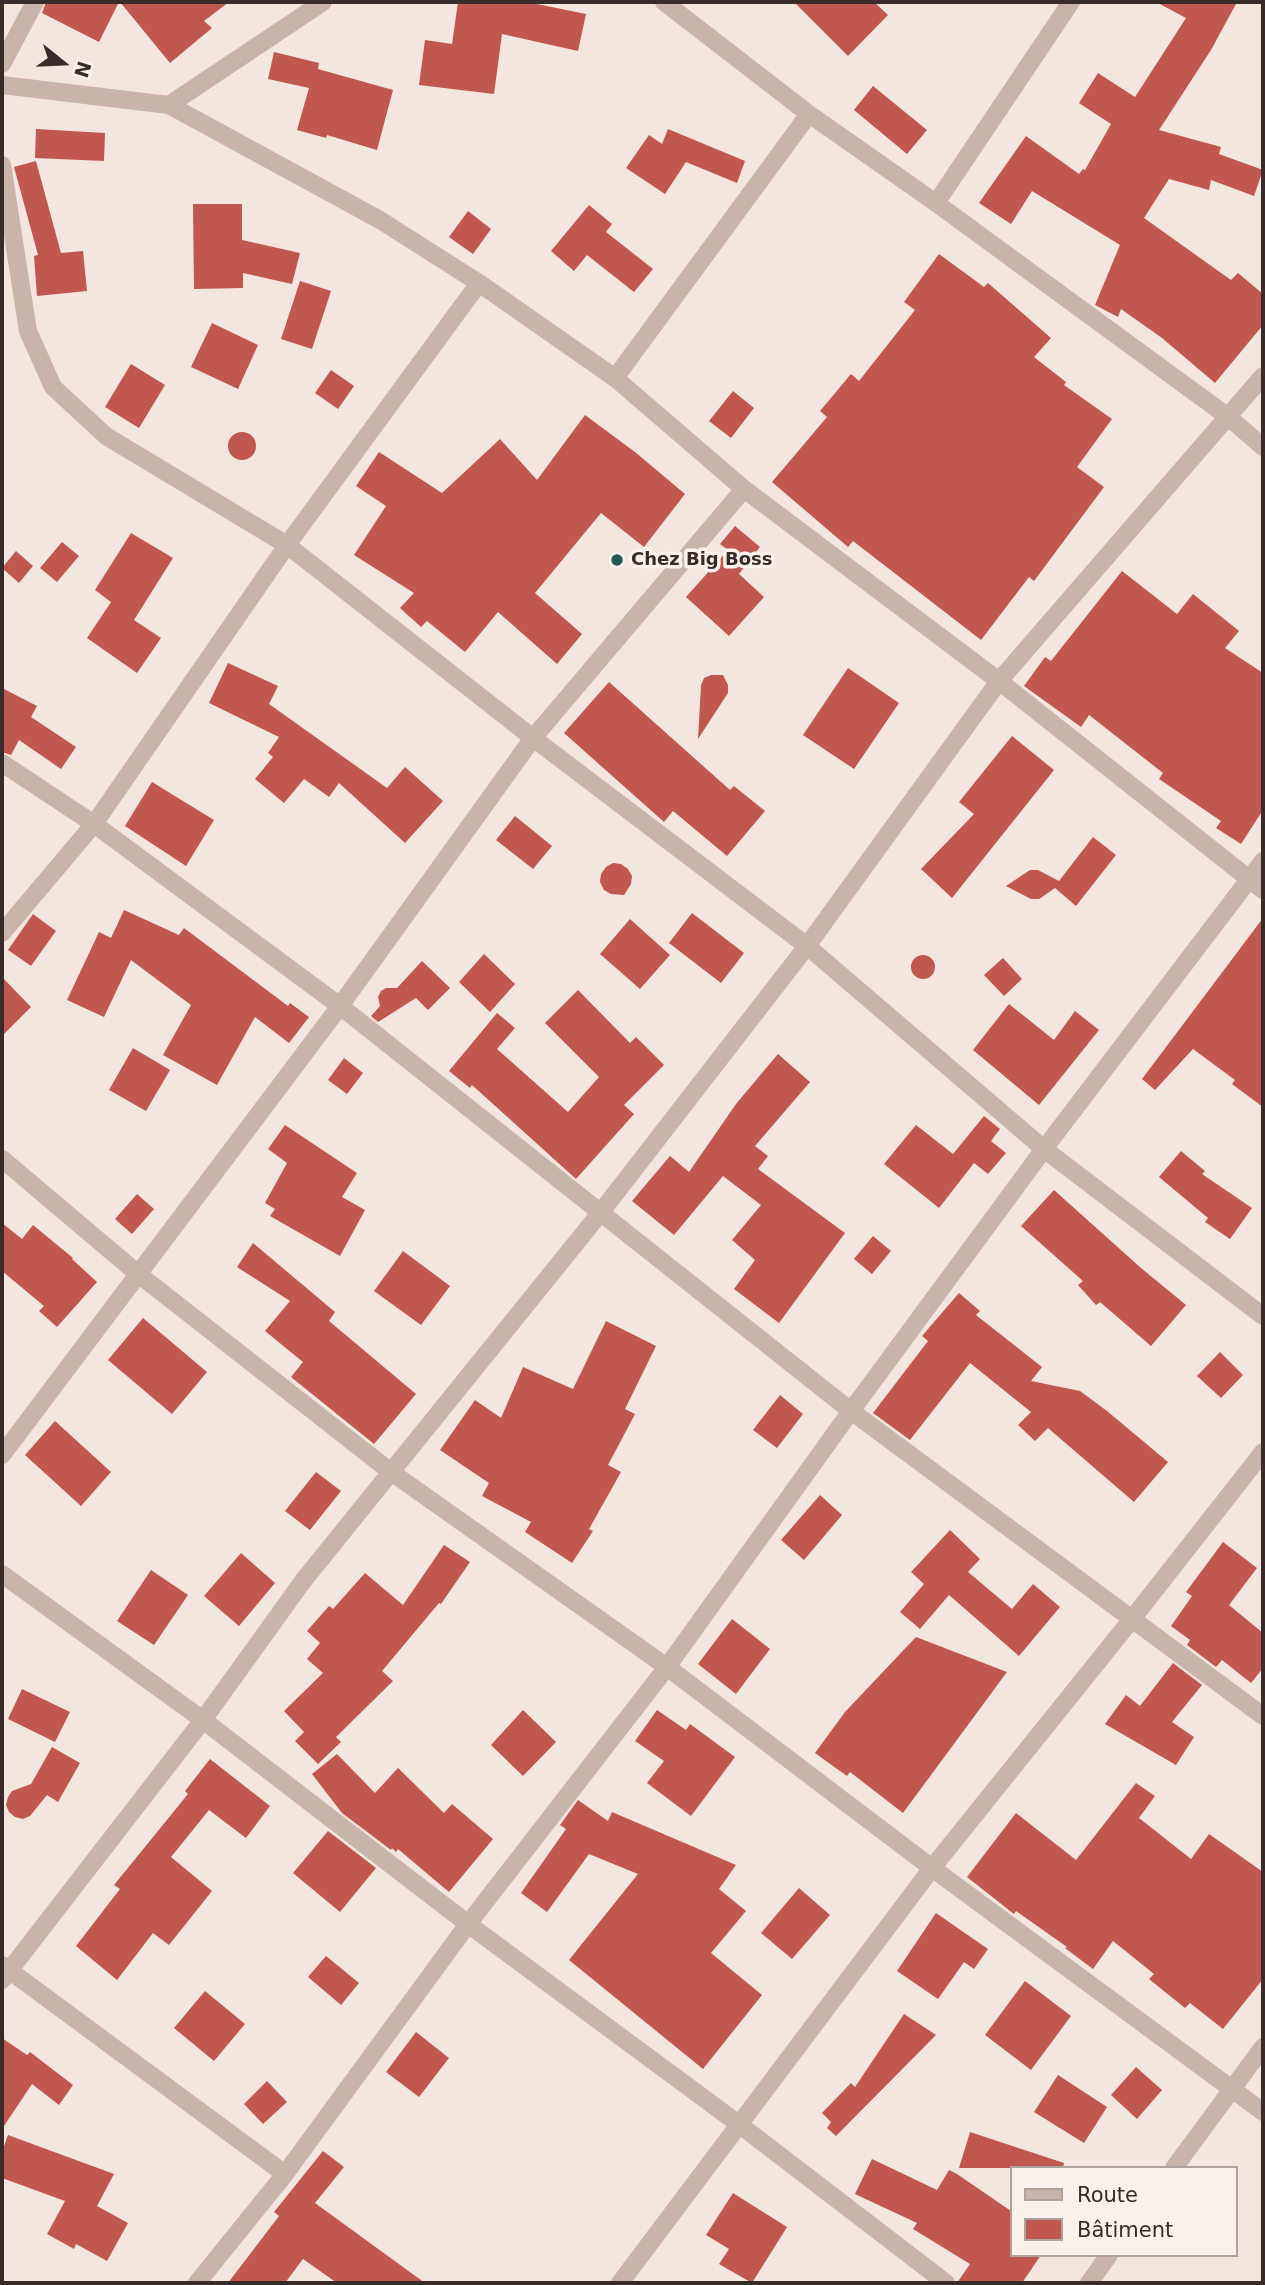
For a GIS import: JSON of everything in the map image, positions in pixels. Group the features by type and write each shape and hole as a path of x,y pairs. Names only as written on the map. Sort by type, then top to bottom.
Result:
{"street":[{"path":"4,55 35,2"},
{"path":"169,105 323,2"},
{"path":"664,2 809,114 936,203 1227,416 1263,447"},
{"path":"936,203 1071,2"},
{"path":"2,85 169,105 380,220 480,283 615,378 744,489 999,681 1263,890"},
{"path":"615,378 809,114"},
{"path":"2,165 7,239 28,331 53,387 106,436 287,545 533,738 807,946 1044,1149 1263,1316"},
{"path":"2,933 94,824 287,545 480,283"},
{"path":"285,2174 4,1972 204,1720 303,1581 601,1212 807,946 999,681 1263,376"},
{"path":"2,1455 340,1006 533,738 744,489"},
{"path":"2,764 94,824 340,1006 850,1411 1263,1716"},
{"path":"197,2283 285,2174 468,1924 667,1667 850,1411 1044,1149 1263,861"},
{"path":"2,1159 137,1273 391,1472 667,1667 932,1868 1263,2112"},
{"path":"620,2283 932,1868 1263,1451"},
{"path":"2,1574 204,1720 468,1924 740,2125 946,2283"},
{"path":"1175,2166 1263,2047"},
{"path":"1088,2283 1108,2257"}],"building":[{"path":"46,2 119,2 99,42 42,13"},
{"path":"120,2 229,2 204,21 212,28 170,63"},
{"path":"458,2 527,2 586,14 578,51 502,34 494,94 419,85 425,40 452,44"},
{"path":"794,2 874,2 888,15 848,56"},
{"path":"1156,2 1237,2 1211,50 1159,130 1221,147 1219,154 1263,170 1254,196 1211,180 1209,190 1169,179 1144,218 1231,280 1238,273 1263,294 1263,325 1215,383 1162,338 1121,309 1118,317 1095,305 1120,245 1032,191 1011,224 979,203 1026,136 1079,174 1085,170 1111,124 1079,103 1098,73 1135,97 1186,18"},
{"path":"274,52 319,63 318,69 393,90 377,150 327,135 326,138 297,130 309,88 268,79"},
{"path":"873,86 927,130 907,154 854,110"},
{"path":"36,129 105,133 104,161 35,158"},
{"path":"668,129 745,161 737,183 686,162 665,194 626,168 649,135 662,144"},
{"path":"36,161 61,253 83,251 87,291 37,296 34,256 38,255 14,167"},
{"path":"193,204 242,204 242,240 300,253 292,284 243,273 243,288 194,289"},
{"path":"589,205 612,224 606,232 653,269 634,292 587,255 574,271 551,251"},
{"path":"468,211 491,229 473,254 449,237"},
{"path":"939,254 984,287 988,283 1051,338 1034,357 1066,382 1064,385 1112,419 1077,467 1104,487 1034,581 1029,577 981,640 853,541 848,547 772,482 827,417 820,411 851,374 859,381 915,310 904,302"},
{"path":"300,281 331,291 312,349 281,339"},
{"path":"212,323 258,345 238,389 191,367"},
{"path":"131,364 165,385 139,428 105,407"},
{"path":"331,370 354,386 338,409 315,393"},
{"path":"733,391 754,408 731,438 709,421"},
{"path":"585,415 685,494 644,547 601,513 535,593 582,634 557,664 498,612 465,652 427,621 421,627 400,608 414,593 354,555 386,506 356,486 379,452 442,493 500,439 537,480"},
{"path":"242,432 252,436 256,446 252,456 242,460 232,456 228,446 232,436"},
{"path":"735,526 760,547 739,574 764,597 729,636 686,597 728,550 720,544"},
{"path":"131,533 173,558 134,620 161,638 137,673 87,638 111,602 95,590"},
{"path":"62,542 79,556 57,582 40,568"},
{"path":"16,551 33,566 19,583 2,568"},
{"path":"1122,571 1177,614 1193,594 1239,631 1225,648 1263,673 1263,810 1241,844 1216,828 1221,821 1159,779 1163,773 1089,715 1081,727 1024,686 1045,657 1051,661"},
{"path":"228,663 278,686 269,704 387,788 405,767 443,801 405,843 339,783 329,797 304,779 284,803 255,779 273,757 268,753 279,737 209,703"},
{"path":"848,668 899,703 854,769 803,735"},
{"path":"723,675 728,685 728,693 698,739 701,685 704,678"},
{"path":"609,682 730,790 734,786 765,811 727,856 673,811 664,822 564,733"},
{"path":"2,688 37,706 31,717 76,747 61,769 19,740 11,755 2,752"},
{"path":"1012,736 1054,770 952,898 921,869 974,814 959,802"},
{"path":"152,782 214,820 186,866 125,826"},
{"path":"515,816 552,846 533,869 496,840"},
{"path":"1093,837 1116,855 1076,906 1055,888 1039,899 1031,899 1006,886 1030,870 1038,870 1059,881"},
{"path":"613,863 621,864 632,876 631,884 624,895 611,894 604,890 600,882 601,874"},
{"path":"124,910 179,935 184,928 288,1006 290,1003 309,1017 289,1043 255,1017 217,1085 163,1055 191,1005 131,960 104,1017 67,1000 99,932 111,938"},
{"path":"692,913 744,953 721,983 669,943"},
{"path":"33,914 56,931 31,966 8,950"},
{"path":"1263,918 1263,1107 1232,1084 1235,1080 1193,1049 1155,1090 1142,1079"},
{"path":"630,919 670,955 640,989 600,954"},
{"path":"484,954 515,984 490,1012 459,982"},
{"path":"923,955 932,958 935,967 932,976 923,979 914,976 911,967 914,958"},
{"path":"1003,958 1022,979 1004,996 984,975"},
{"path":"422,961 450,988 428,1010 416,998 378,1022 371,1016 380,1006 378,997 381,991 397,988"},
{"path":"2,977 31,1007 2,1036"},
{"path":"578,990 630,1043 636,1037 664,1065 624,1105 634,1114 576,1179 472,1085 470,1088 449,1071 497,1013 515,1028 497,1049 568,1112 599,1077 545,1023"},
{"path":"1009,1004 1054,1040 1075,1011 1099,1030 1039,1105 973,1050"},
{"path":"133,1048 170,1070 146,1111 109,1090"},
{"path":"778,1054 810,1082 755,1146 768,1156 758,1169 845,1233 779,1323 734,1289 755,1260 732,1240 761,1205 723,1176 674,1235 632,1201 670,1156 689,1172 736,1104"},
{"path":"344,1058 363,1073 347,1094 328,1080"},
{"path":"984,1116 1000,1129 991,1141 1006,1153 988,1174 974,1163 939,1208 884,1164 916,1125 953,1154"},
{"path":"285,1125 357,1173 342,1197 365,1210 340,1256 270,1216 275,1209 265,1203 287,1163 268,1149"},
{"path":"1181,1151 1205,1171 1202,1174 1252,1208 1230,1239 1205,1222 1208,1218 1159,1177"},
{"path":"1054,1190 1186,1305 1151,1346 1100,1302 1096,1305 1078,1285 1083,1281 1021,1226"},
{"path":"137,1194 154,1209 132,1234 115,1219"},
{"path":"2,1223 22,1239 33,1225 97,1282 57,1327 39,1311 44,1306 2,1271"},
{"path":"873,1236 891,1251 872,1274 854,1259"},
{"path":"253,1243 335,1312 329,1321 416,1394 374,1444 291,1377 303,1362 265,1331 290,1301 237,1267"},
{"path":"403,1251 450,1286 421,1325 374,1291"},
{"path":"959,1293 980,1311 976,1315 1042,1367 1031,1381 1080,1391 1168,1462 1134,1502 1048,1428 1035,1441 1018,1425 1031,1412 970,1363 910,1440 873,1413 928,1341 922,1336"},
{"path":"143,1318 207,1372 172,1414 108,1360"},
{"path":"606,1321 656,1346 625,1409 635,1414 608,1465 621,1472 589,1529 593,1531 572,1563 525,1532 531,1522 482,1496 489,1483 440,1450 475,1400 501,1418 523,1367 573,1389"},
{"path":"1220,1352 1243,1375 1221,1398 1197,1376"},
{"path":"780,1395 803,1414 777,1448 753,1430"},
{"path":"55,1421 111,1472 81,1506 25,1455"},
{"path":"316,1472 341,1491 310,1530 285,1511"},
{"path":"820,1495 842,1515 804,1560 781,1540"},
{"path":"950,1530 980,1559 968,1572 1012,1609 1033,1584 1060,1607 1019,1656 949,1595 920,1629 900,1612 924,1584 911,1572"},
{"path":"1223,1542 1257,1568 1229,1605 1263,1633 1263,1668 1251,1683 1222,1660 1216,1667 1187,1645 1190,1640 1171,1626 1192,1596 1186,1592"},
{"path":"444,1545 470,1562 441,1604 439,1603 382,1671 393,1681 336,1737 341,1742 318,1764 295,1741 304,1732 284,1711 323,1673 307,1659 320,1643 307,1631 329,1606 333,1609 365,1573 403,1605"},
{"path":"241,1553 275,1583 239,1626 204,1596"},
{"path":"151,1570 188,1595 154,1645 117,1621"},
{"path":"732,1619 770,1649 736,1694 698,1664"},
{"path":"916,1637 1007,1672 903,1813 850,1772 847,1776 815,1753 845,1712"},
{"path":"1173,1663 1202,1685 1172,1722 1194,1737 1176,1765 1105,1724 1126,1695 1140,1706"},
{"path":"22,1689 70,1712 55,1742 8,1719"},
{"path":"523,1710 556,1742 523,1776 491,1745"},
{"path":"657,1710 686,1730 690,1724 735,1757 691,1816 647,1783 664,1761 635,1741"},
{"path":"52,1747 80,1763 58,1802 47,1795 30,1816 23,1819 15,1817 6,1805 8,1797 12,1791 31,1784"},
{"path":"337,1754 375,1793 398,1768 444,1813 452,1804 493,1839 449,1892 398,1849 396,1852 392,1848 391,1850 342,1813 312,1774"},
{"path":"210,1759 270,1806 246,1838 209,1810 171,1857 212,1891 169,1945 153,1933 117,1980 76,1946 120,1889 114,1885 188,1794 185,1791"},
{"path":"1136,1783 1155,1796 1139,1818 1191,1859 1209,1834 1263,1872 1263,1979 1223,2029 1190,2003 1185,2008 1149,1979 1154,1974 1113,1941 1093,1969 1065,1948 1067,1947 1016,1911 1014,1914 967,1877 1016,1813 1076,1860"},
{"path":"578,1800 608,1821 612,1812 736,1865 719,1889 746,1911 711,1953 762,1995 703,2069 569,1960 638,1874 589,1854 547,1912 521,1893 566,1829 560,1825"},
{"path":"328,1831 376,1868 340,1912 293,1873"},
{"path":"799,1888 830,1915 792,1959 761,1933"},
{"path":"936,1913 988,1949 974,1969 964,1962 938,1999 897,1971"},
{"path":"326,1956 359,1983 341,2005 308,1977"},
{"path":"1025,1981 1071,2016 1031,2070 985,2035"},
{"path":"205,1991 245,2024 214,2061 174,2028"},
{"path":"904,2014 936,2035 836,2136 827,2128 831,2122 822,2113 851,2083 855,2087"},
{"path":"416,2032 449,2058 419,2097 386,2072"},
{"path":"2,2038 27,2055 30,2052 73,2085 59,2105 32,2084 2,2129"},
{"path":"1136,2067 1162,2090 1137,2119 1111,2095"},
{"path":"1058,2075 1107,2107 1084,2143 1034,2112"},
{"path":"267,2081 287,2102 263,2124 244,2104"},
{"path":"970,2132 1064,2163 1063,2166 959,2168"},
{"path":"8,2135 114,2174 97,2206 128,2223 107,2261 76,2244 74,2249 47,2234 65,2201 2,2178 2,2152"},
{"path":"323,2151 344,2167 315,2203 425,2283 337,2283 303,2259 285,2283 228,2283 279,2216 274,2212"},
{"path":"872,2159 937,2190 949,2170 1010,2210 1010,2257 1040,2257 1022,2283 957,2283 970,2264 913,2229 917,2223 855,2194"},
{"path":"733,2193 787,2227 752,2283 719,2264 729,2249 706,2235"}],"place":[{"name":"Chez Big Boss","path":"617,560"}]}
